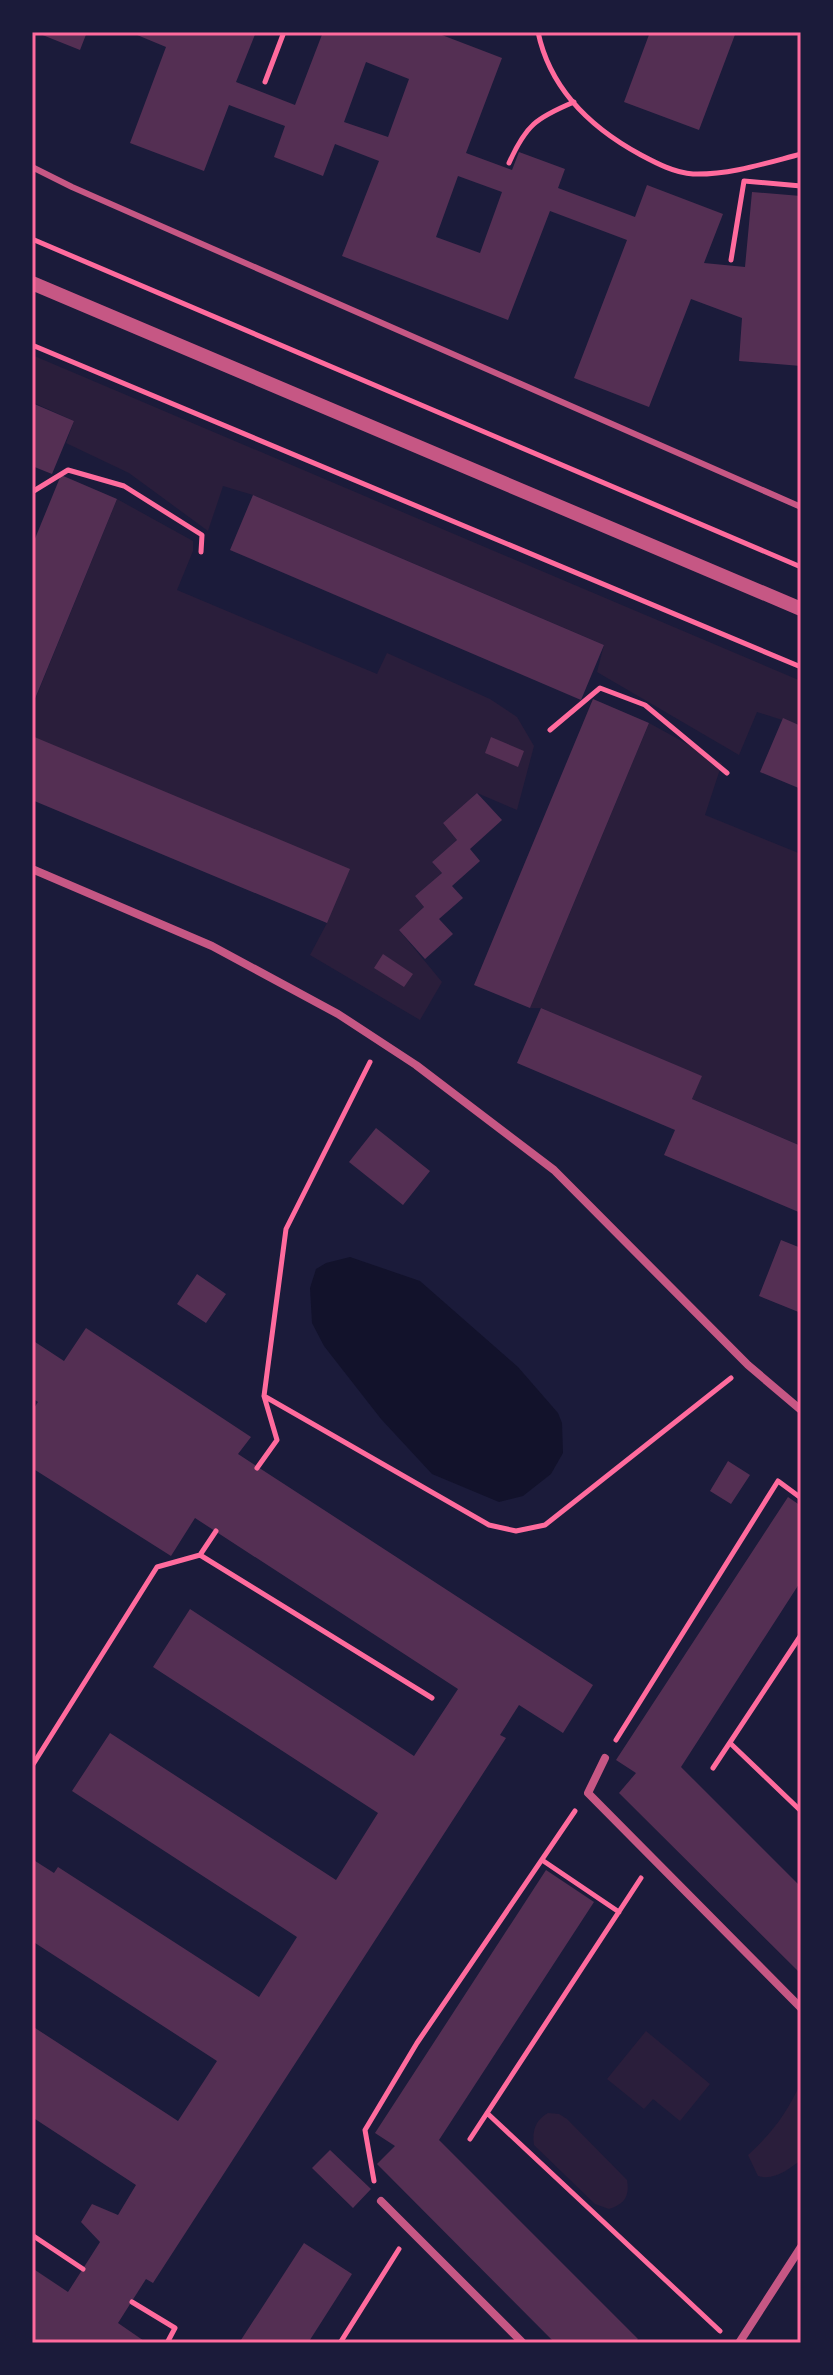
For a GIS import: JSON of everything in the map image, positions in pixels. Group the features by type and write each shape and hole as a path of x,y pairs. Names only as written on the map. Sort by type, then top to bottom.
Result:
{"street":[{"path":"32,283 801,609"},
{"path":"32,869 212,946 338,1014 416,1065 554,1170 748,1365 801,1410"},
{"path":"605,1758 588,1793 801,2008"},
{"path":"381,2201 523,2343"},
{"path":"739,2343 801,2247"}],"lane":[{"path":"32,167 801,507"}],"path":[{"path":"265,82 284,32"},
{"path":"538,32 554,75 589,121 615,141 657,163 690,174 734,171 801,154"},
{"path":"509,163 528,127 552,111 574,102"},
{"path":"731,260 744,181 801,186"},
{"path":"32,239 801,567"},
{"path":"32,345 801,667"},
{"path":"32,492 68,470 124,486 202,535 201,552"},
{"path":"550,730 600,688 645,705 727,773"},
{"path":"257,1468 277,1440 264,1396 286,1229 380,1042"},
{"path":"264,1396 489,1525 516,1531 545,1525 748,1365"},
{"path":"605,1758 778,1481 801,1498"},
{"path":"32,1766 157,1567 200,1555 216,1531"},
{"path":"200,1555 432,1698"},
{"path":"713,1768 801,1635"},
{"path":"730,1743 801,1811"},
{"path":"381,2201 371,2170 365,2130 417,2043 588,1793"},
{"path":"542,1860 619,1912"},
{"path":"470,2139 652,1860"},
{"path":"487,2113 720,2332"},
{"path":"340,2343 411,2231"},
{"path":"32,2235 83,2269"},
{"path":"132,2302 175,2328 167,2343"}],"shaded area":[{"path":"32,355 801,681 801,726 757,712 739,755 597,672 604,645 253,495 223,486 208,531 129,473 66,443 74,421 32,402"},
{"path":"117,499 193,541 193,551 177,590 377,674 387,653 490,699 517,717 534,746 517,810 477,793 443,823 457,840 432,862 442,873 415,896 424,907 399,930 442,982 420,1020 310,955 327,923 32,736 32,707"},
{"path":"649,723 722,763 705,815 801,854 801,1146 692,1099 701,1076 541,1008 530,1008"},
{"path":"350,1257 420,1281 518,1367 558,1413 562,1423 563,1453 551,1474 523,1496 499,1502 432,1474 381,1419 324,1346 312,1323 310,1288 316,1269"},
{"path":"646,2031 710,2084 680,2121 653,2099 644,2109 607,2079"},
{"path":"801,2082 801,2160 775,2176 758,2176 748,2155 779,2122"},
{"path":"548,2113 567,2119 627,2180 627,2195 619,2205 609,2209 595,2204 534,2145 535,2127"}],"building":[{"path":"35,32 87,32 80,50"},
{"path":"130,32 256,32 236,82 295,105 323,32 434,32 502,58 466,153 512,170 519,152 565,169 558,188 635,217 647,185 723,214 704,263 745,267 752,192 801,196 801,366 739,361 742,318 691,299 649,407 574,378 627,240 550,211 508,320 342,256 379,161 335,144 323,176 274,157 285,126 229,105 204,171 130,143 166,47","holes":["366,62 409,79 388,137 344,122","458,176 502,192 480,253 436,237"]},
{"path":"650,32 736,32 699,130 624,102"},
{"path":"32,403 74,421 52,474 32,466"},
{"path":"61,475 117,499 32,706 32,546"},
{"path":"253,495 604,645 581,700 230,550"},
{"path":"593,699 649,723 530,1008 474,985"},
{"path":"783,718 801,726 801,789 760,772"},
{"path":"32,736 350,869 327,923 32,800"},
{"path":"491,737 524,751 518,767 485,753"},
{"path":"477,793 502,820 470,849 480,861 452,886 463,898 439,919 453,934 425,959 399,930 424,907 415,896 442,873 432,862 457,840 443,823"},
{"path":"383,954 413,974 404,987 374,968"},
{"path":"541,1008 702,1076 692,1099 801,1146 801,1213 664,1155 675,1130 517,1063"},
{"path":"376,1128 430,1171 403,1205 349,1162"},
{"path":"781,1240 801,1248 801,1313 759,1296"},
{"path":"197,1274 226,1294 206,1323 177,1304"},
{"path":"86,1328 251,1437 238,1454 593,1685 563,1733 519,1705 500,1735 506,1738 153,2283 146,2279 118,2323 147,2343 32,2343 32,2268 68,2292 100,2242 81,2222 92,2204 118,2215 136,2185 32,2117 32,2026 178,2121 217,2061 32,1941 32,1859 54,1873 58,1867 259,1997 297,1937 72,1791 110,1733 336,1880 378,1813 153,1667 190,1609 414,1756 458,1689 195,1518 171,1556 32,1468 32,1411 38,1402 32,1398 32,1340 64,1361"},
{"path":"728,1461 750,1475 731,1504 710,1491"},
{"path":"788,1497 801,1506 801,1581 681,1767 801,1887 801,1974 619,1793 636,1773 616,1760"},
{"path":"546,1870 594,1902 439,2140 638,2339 634,2343 555,2343 377,2164 395,2146 375,2133"},
{"path":"330,2150 371,2189 353,2208 312,2168"},
{"path":"304,2243 352,2274 308,2343 239,2343"}]}
